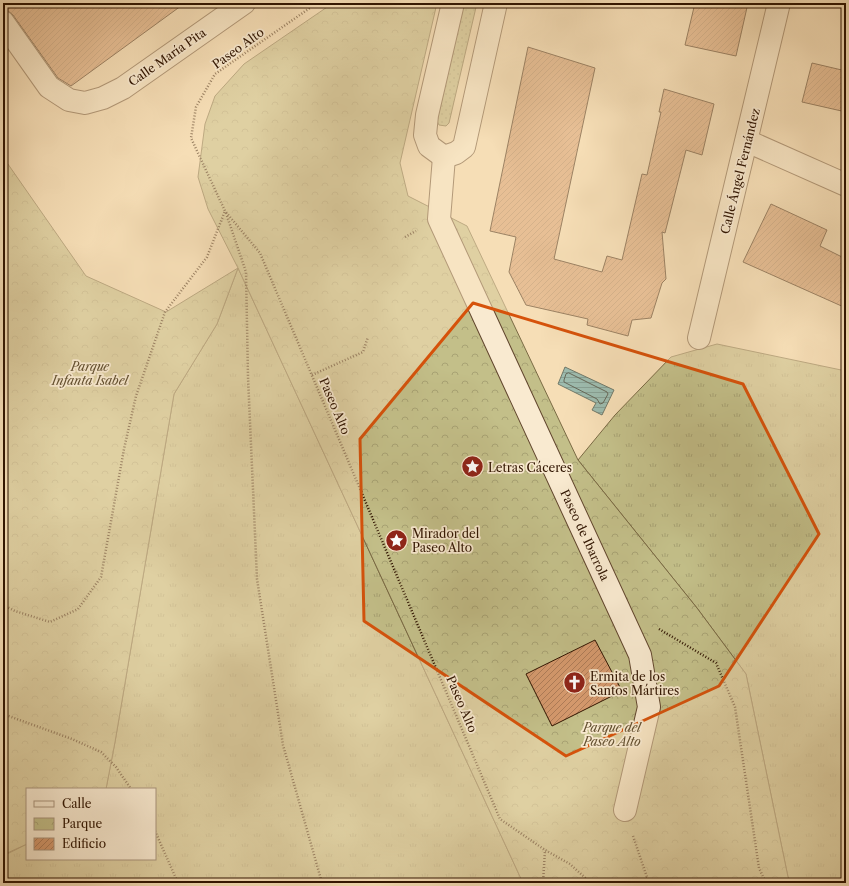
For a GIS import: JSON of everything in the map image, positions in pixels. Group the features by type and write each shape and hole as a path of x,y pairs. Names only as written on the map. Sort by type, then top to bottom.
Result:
{"street":[{"name":"Calle María Pita","path":"3,22 49,87 69,100 85,103 103,98 123,88 244,3"},
{"path":"453,3 427,115 425,135 429,146 444,157 456,153 464,147 496,3"},
{"name":"Calle Ángel Fernández","path":"699,338 779,3"},
{"path":"747,141 846,185"},
{"name":"Paseo de Ibarrola","path":"444,157 439,219 640,655 649,707 625,810"}],"path":[{"name":"Paseo Alto","path":"317,3 215,74 196,107 191,138 225,211 260,253 500,819 545,850 570,864 591,883"},
{"path":"3,605 15,611 50,622 78,609 101,576 124,449 136,396 166,312 207,257 225,211"},
{"path":"225,211 246,272 248,377 257,579 284,745 322,883"},
{"path":"312,376 363,352 368,337"},
{"path":"656,627 716,663 735,707 759,868 766,883"},
{"path":"3,714 72,739 101,752 116,767 130,788"},
{"path":"625,810 649,883"},
{"path":"156,833 178,883"},
{"path":"543,883 545,850"},
{"path":"635,883 647,878"}],"highlighted area":[{"path":"473,303 743,384 819,534 719,686 566,756 364,621 360,439"}],"green space":[{"name":"Parque del Paseo Alto","path":"333,3 437,3 400,163 408,196 467,226 578,460 697,608 746,674 788,877 792,883 523,883 238,268 208,209 198,177 205,124 215,96 244,64"},
{"path":"464,3 477,3 449,123 446,126 439,125 437,121"},
{"name":"Parque Infanta Isabel","path":"3,157 86,276 166,312 238,268 217,324 174,394 106,788 26,788 26,844 3,855"},
{"path":"238,268 523,883 3,883 3,856 26,844 26,860 156,860 156,788 106,788 174,394 217,324"},
{"path":"717,344 846,371 846,883 792,883 788,877 746,674 697,608 578,460 615,415 671,357"}],"water":[{"path":"565,367 614,390 602,415 592,410 596,403 558,384"}],"building":[{"path":"3,3 185,3 71,86 58,78"},
{"path":"695,3 748,3 736,56 685,45"},
{"path":"528,47 595,68 554,259 602,272 607,256 622,260 642,174 647,175 661,112 659,112 664,89 714,104 702,155 686,150 665,233 662,232 666,279 662,283 651,318 632,320 628,336 587,325 588,319 526,305 509,272 516,237 490,231"},
{"path":"812,63 846,71 846,112 802,102"},
{"path":"771,204 827,230 820,246 846,259 846,308 743,262"},
{"name":"Ermita de los Santos Mártires","path":"595,640 622,691 552,726 526,674"}],"place":[{"name":"Letras Cáceres","path":"472,467"},
{"name":"Mirador del Paseo Alto","path":"396,540"},
{"name":"Ermita de los Santos Mártires","path":"574,683"}]}
